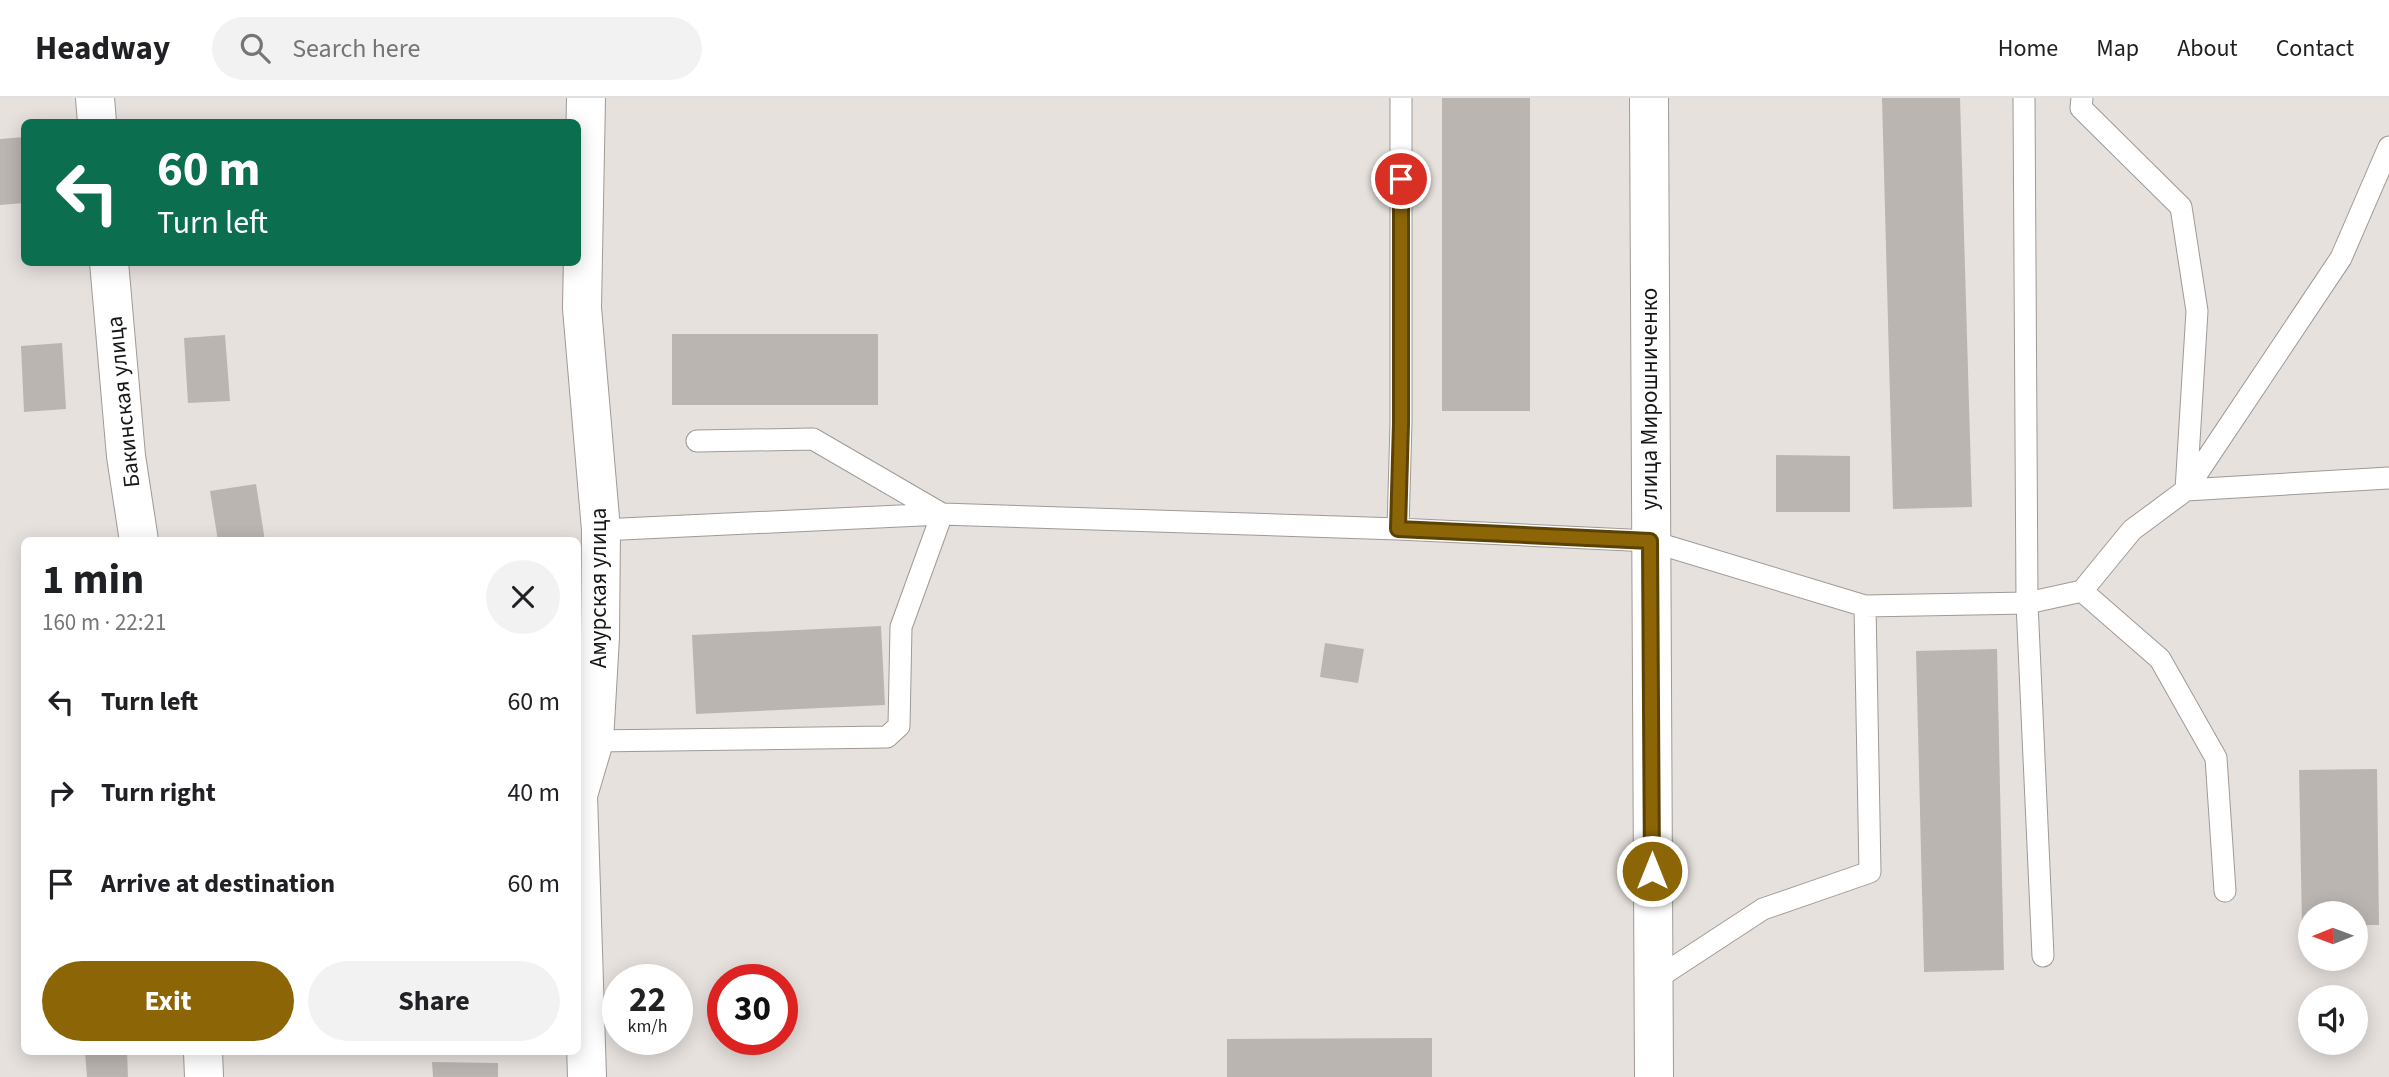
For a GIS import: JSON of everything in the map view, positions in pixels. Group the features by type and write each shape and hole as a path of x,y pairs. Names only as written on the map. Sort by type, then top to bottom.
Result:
{"street":[{"path":"95,98 97,119"},
{"name":"Амурская улица","path":"581,785 594,741 600,637 601,530 582,308 586,98"},
{"name":"улица Мирошниченко","path":"1649,98 1654,1077"},
{"name":"Бакинская улица","path":"109,266 126,456 138,537"},
{"name":"Амурская улица","path":"581,889 587,1077"},
{"path":"203,1055 204,1077"}],"lane":[{"path":"1398,529 1401,423 1401,98"},
{"path":"2025,98 2027,603 2043,956"},
{"path":"2081,98 2081,107 2181,207 2197,311 2186,490"},
{"path":"601,530 942,514 1398,529 1650,541 1865,606 2027,603 2082,591 2132,530 2186,490 2341,258 2389,146"},
{"path":"697,442 813,439 942,514"},
{"path":"2186,490 2389,478"},
{"path":"594,741 887,737 899,726 901,627 942,514"},
{"path":"2082,591 2160,659 2216,758 2225,891"},
{"path":"1653,981 1763,909 1870,872 1865,606"}],"building":[{"path":"1442,98 1530,98 1530,411 1442,411"},
{"path":"1882,98 1960,98 1972,507 1893,509"},
{"path":"21,137 21,203 0,205 0,139"},
{"path":"672,334 878,334 878,405 672,405"},
{"path":"225,335 230,401 188,403 184,338"},
{"path":"62,343 66,409 24,412 21,346"},
{"path":"1776,455 1850,456 1850,512 1776,512"},
{"path":"256,484 264,537 217,537 210,491"},
{"path":"881,626 885,705 696,714 692,635"},
{"path":"1325,643 1364,649 1358,683 1320,677"},
{"path":"1997,649 2004,970 1924,972 1916,651"},
{"path":"2377,769 2379,925 2368,925 2368,901 2302,901 2299,770"},
{"path":"1432,1038 1432,1077 1227,1077 1227,1039"},
{"path":"85,1055 127,1055 128,1077 87,1077"},
{"path":"432,1062 498,1063 498,1077 433,1077"}],"route":[{"path":"1401,179 1398,529 1650,541 1652,871"}]}
